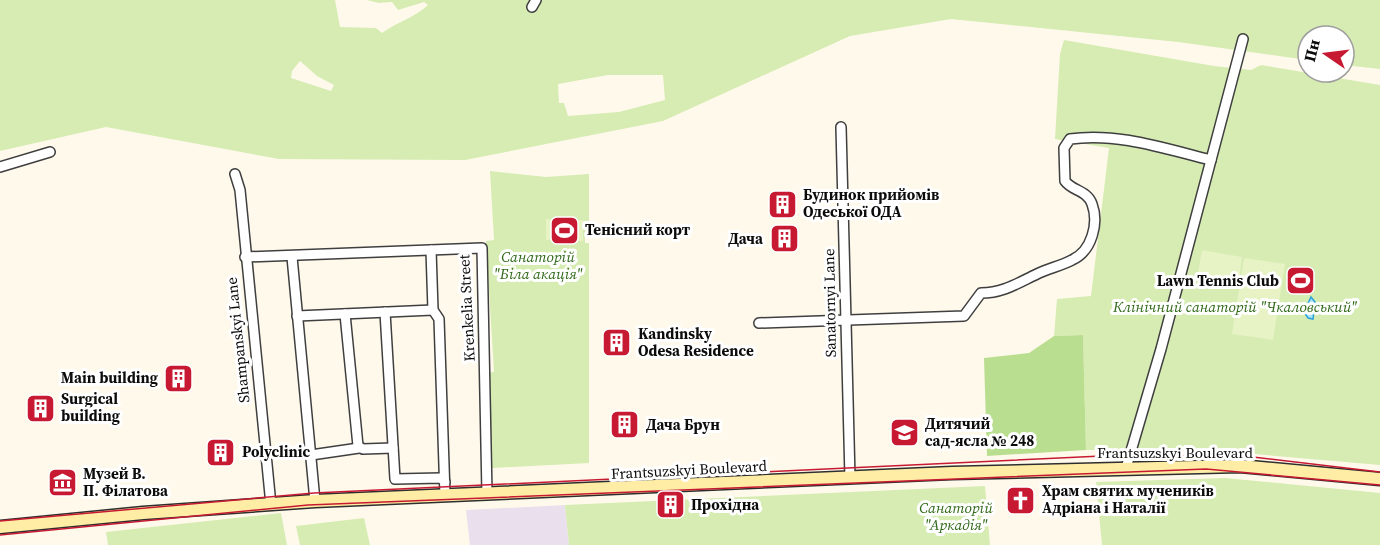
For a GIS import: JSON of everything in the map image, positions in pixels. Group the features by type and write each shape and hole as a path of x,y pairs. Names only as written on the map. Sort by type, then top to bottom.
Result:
{"street":[{"path":"1126,468 1161,350 1242,39"},
{"name":"Sanatornyi Lane","path":"841,126 850,478"},
{"path":"759,323 964,316 981,293 995,293 1010,288 1055,265 1073,260 1092,236 1095,218 1090,200 1065,181 1064,148 1070,139 1088,137 1130,141 1211,160"},
{"path":"0,167 50,152"},
{"name":"Shampanskyi Lane","path":"235,174 240,190 271,505"},
{"name":"Krenkelia Street","path":"245,257 482,248 487,494"},
{"path":"432,250 433,310 439,319 445,495"},
{"path":"292,257 315,501"},
{"path":"297,316 433,310"},
{"path":"385,312 395,479 441,477 445,482"},
{"path":"345,314 359,448"},
{"path":"311,455 359,448 393,448"},
{"name":"Frantsuzskyi Boulevard","path":"0,528 153,512 315,501 1126,468 1240,466 1380,479"}],"shaded area":[{"path":"565,505 569,545 470,545 466,510"}],"green space":[{"path":"0,0 335,0 340,27 376,28 382,33 428,5 424,2 398,10 392,2 379,3 367,0 1380,0 1380,69 1356,66 1356,24 1296,24 1296,58 1178,42 951,19 850,36 663,121 465,160 279,159 106,127 0,151","holes":["300,61 317,76 334,85 331,91 291,78 292,71","608,75 663,75 665,100 619,112 568,116 564,103 559,103 558,84"]},
{"name":"Клінічний санаторій \"Чкаловський\"","path":"1064,40 1214,66 1251,70 1261,65 1296,71 1296,84 1356,84 1356,81 1380,85 1380,465 1219,451 1086,450 1083,335 1054,336 1057,299 1091,296 1109,148 1055,139 1060,54"},
{"name":"Санаторій \"Біла акація\"","path":"490,171 546,177 589,174 589,235 585,235 585,243 589,243 589,463 492,468 487,373 494,372 486,241 494,240"},
{"name":"Тенісний корт","path":"546,219 583,220 583,241 546,240"},
{"path":"1202,250 1242,257 1239,280 1198,273"},
{"path":"1244,258 1285,264 1273,340 1232,334"},
{"path":"1083,335 1086,450 987,456 984,358 1029,353 1054,336"},
{"path":"1225,478 1380,493 1380,545 1102,545 1096,482"},
{"name":"Санаторій \"Аркадія\"","path":"985,486 990,545 569,545 565,505"},
{"path":"281,513 287,545 108,545 106,532"},
{"path":"364,518 370,545 300,545 296,526"}],"water":[{"path":"1311,297 1315,302 1313,319 1308,318 1304,312"}],"tram line":[{"path":"0,521 314,493 1102,456 1244,456 1380,472"},
{"path":"0,535 308,505 1206,469 1380,485"}],"place":[{"name":"Будинок прийомів Одеської ОДА","path":"782,204"},
{"name":"Тенісний корт","path":"564,230"},
{"name":"Дача","path":"784,239"},
{"name":"Lawn Tennis Club","path":"1300,281"},
{"name":"Kandinsky Odesa Residence","path":"617,343"},
{"name":"Main building","path":"179,378"},
{"name":"Surgical building","path":"40,408"},
{"name":"Дача Брун","path":"625,425"},
{"name":"Дитячий сад-ясла № 248","path":"904,433"},
{"name":"Polyclinic","path":"221,452"},
{"name":"Музей В. П. Філатова","path":"62,483"},
{"name":"Храм святих мучеників Адріана і Наталії","path":"1021,500"},
{"name":"Прохідна","path":"670,505"}]}
